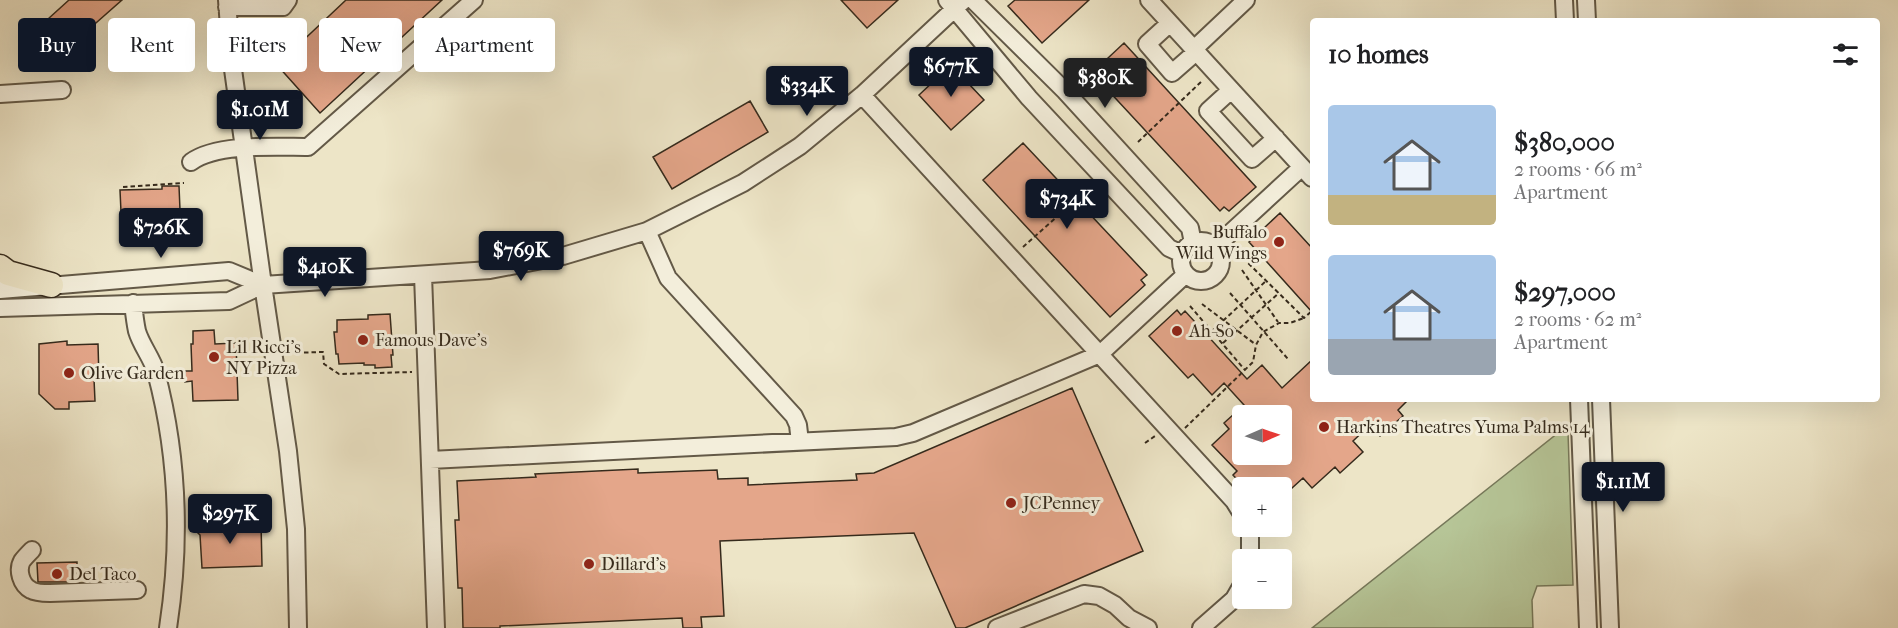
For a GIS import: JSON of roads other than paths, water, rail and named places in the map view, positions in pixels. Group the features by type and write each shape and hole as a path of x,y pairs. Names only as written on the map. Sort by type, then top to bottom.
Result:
{"highway":[{"path":"0,267 8,273 51,285"}],"street":[{"path":"288,0 283,7 227,4 231,55 288,451 296,529 298,628"},
{"path":"191,162 209,153 244,148 308,147 474,0"},
{"path":"0,308 230,301 263,285 490,270 553,258 647,231 743,183 800,146 862,95 955,3 1029,98 1169,248 1187,248 1204,241 1215,247 1220,265 1214,275 1209,279 1197,280 1186,274 1181,265 1187,248 1190,228 1065,91 973,0"},
{"path":"1149,0 1307,172 1215,247"},
{"path":"1170,23 1147,44 1172,73 1246,0"},
{"path":"1564,0 1565,18"},
{"path":"1586,0 1587,18"},
{"path":"0,94 62,90"},
{"path":"1231,90 1208,111 1244,151 1252,159 1276,138"},
{"path":"862,95 1232,499"},
{"path":"647,231 668,278 794,416 798,425 800,442"},
{"path":"0,290 229,272 263,285"},
{"path":"430,460 896,437 913,433 1100,354 1186,274"},
{"path":"423,275 436,628"},
{"path":"133,303 137,331 156,369 173,463 176,546 168,628"},
{"path":"1579,402 1588,628"},
{"path":"1601,402 1610,628"},
{"path":"32,550 21,562 20,572 22,581 29,590 50,593 137,590"},
{"path":"997,628 1084,594 1099,596 1115,605 1129,618 1148,628"},
{"path":"1201,628 1232,601"}],"place":[{"name":"Buffalo Wild Wings","path":"1279,242"},
{"name":"Ah-So","path":"1177,331"},
{"name":"Famous Dave's","path":"363,340"},
{"name":"Lil Ricci's NY Pizza","path":"214,357"},
{"name":"Olive Garden","path":"69,373"},
{"name":"Harkins Theatres Yuma Palms 14","path":"1324,427"},
{"name":"JCPenney","path":"1011,503"},
{"name":"Dillard's","path":"589,564"},
{"name":"Del Taco","path":"57,574"}]}
